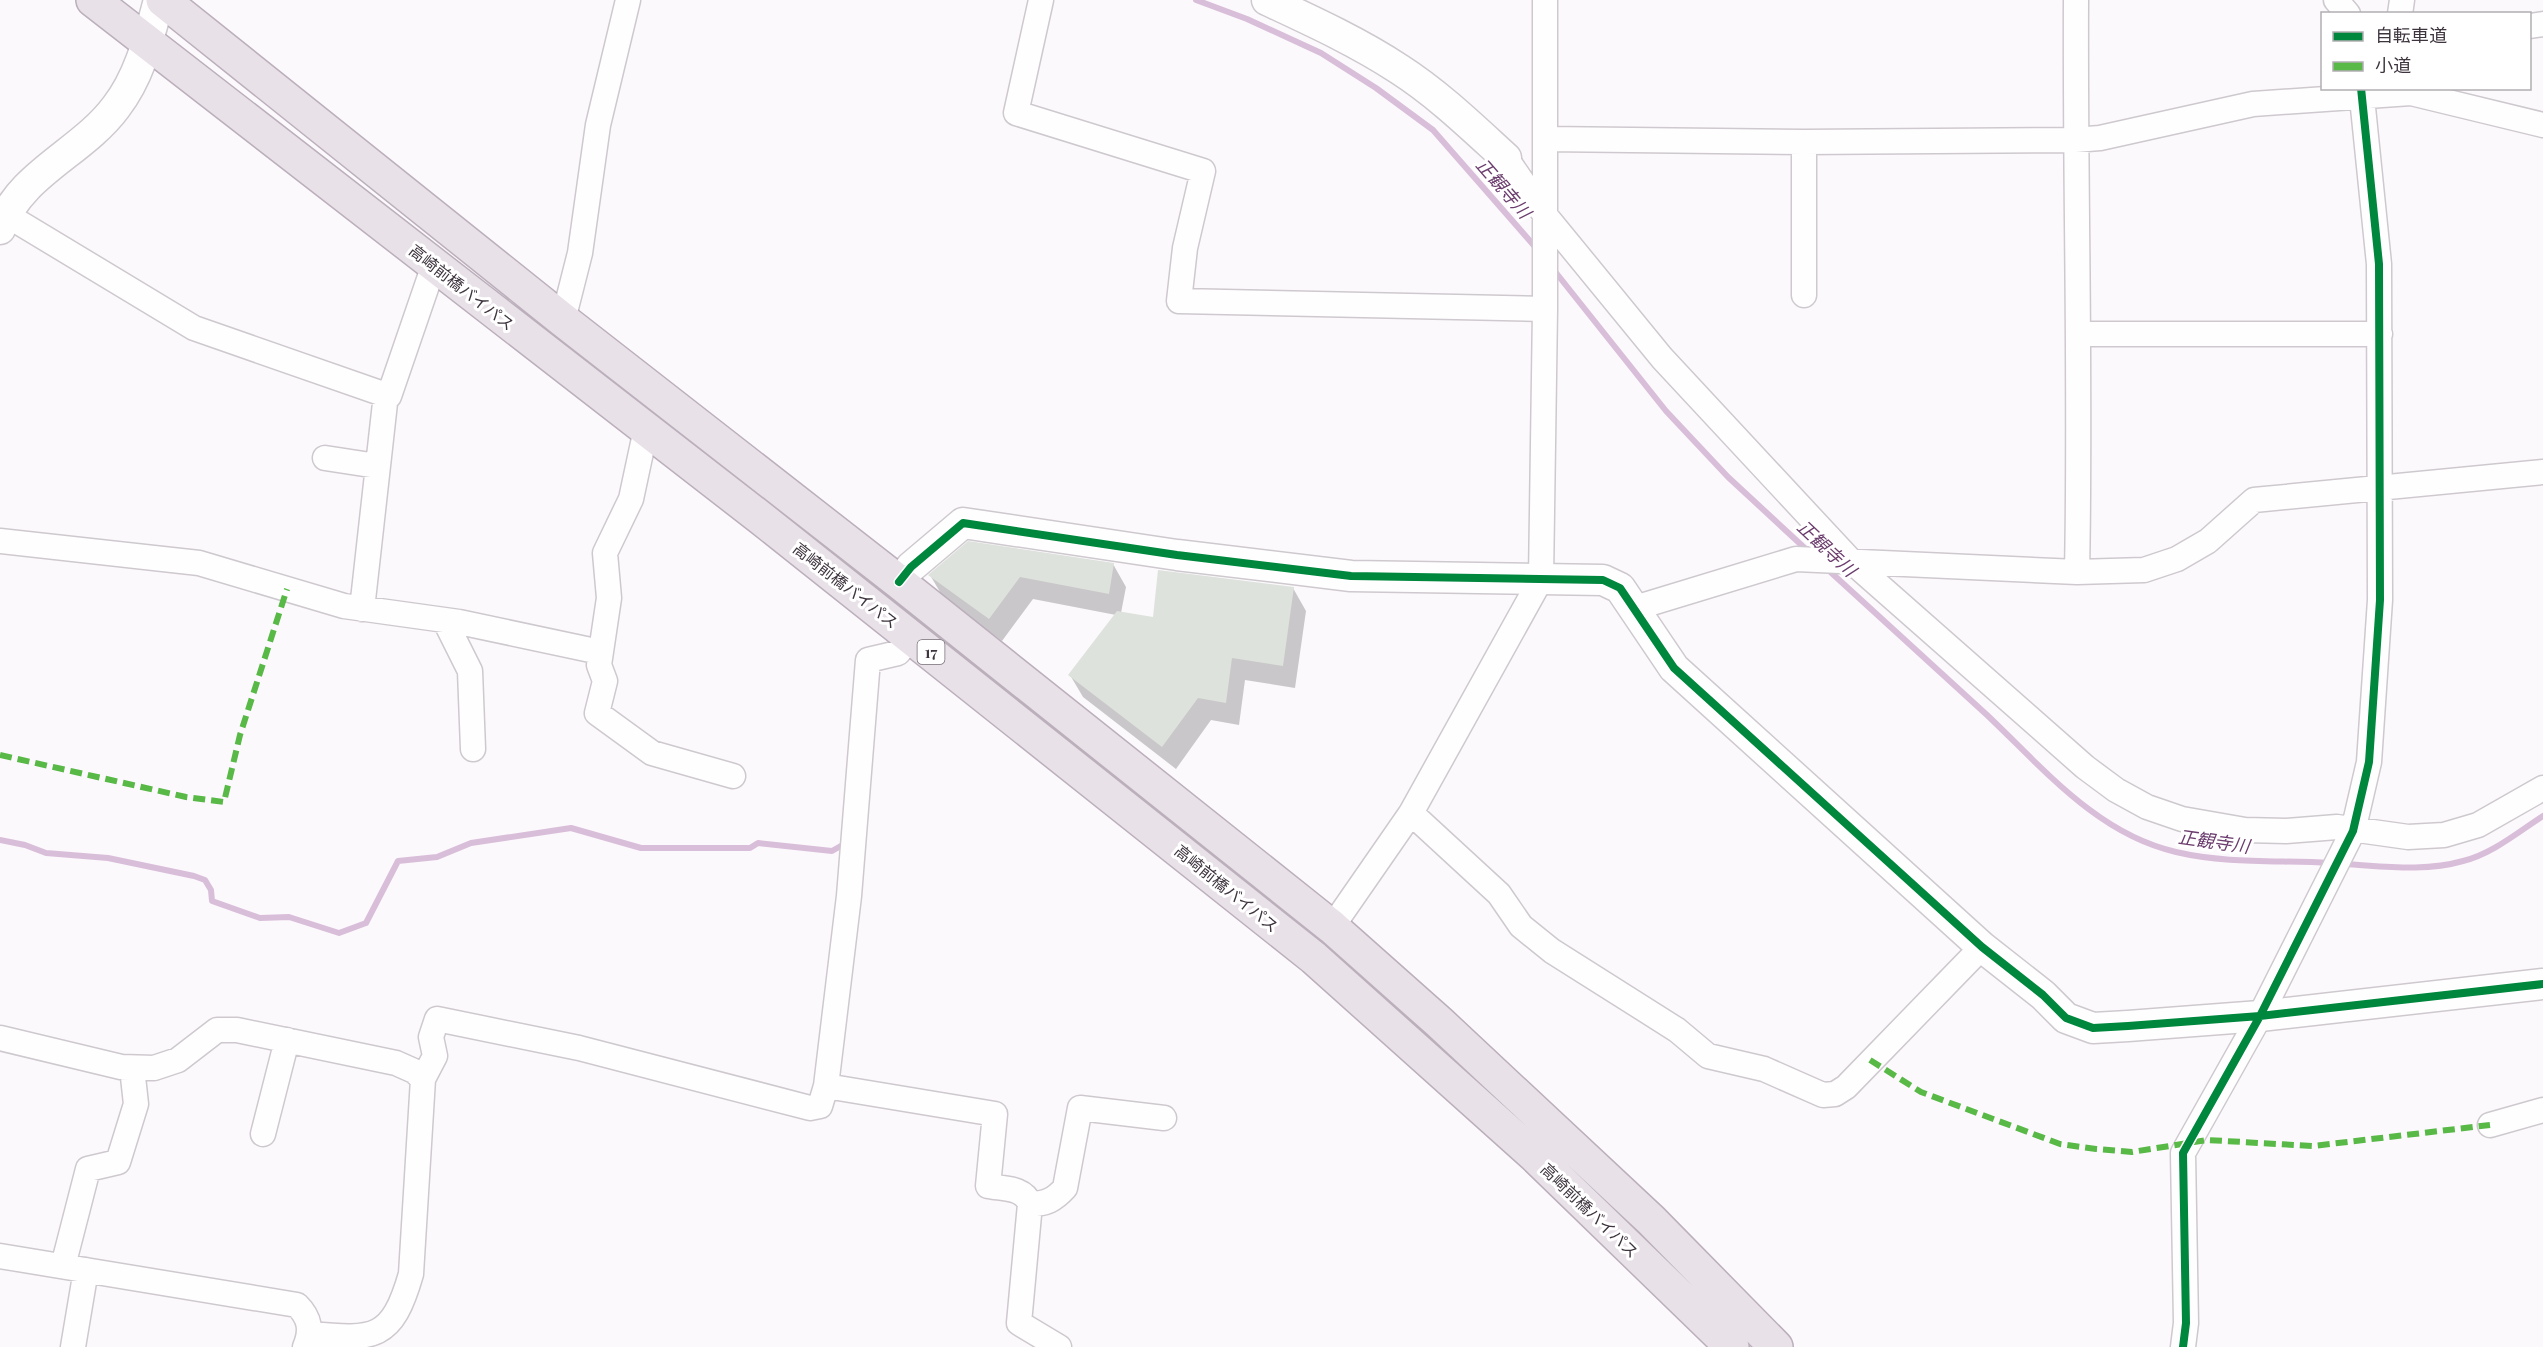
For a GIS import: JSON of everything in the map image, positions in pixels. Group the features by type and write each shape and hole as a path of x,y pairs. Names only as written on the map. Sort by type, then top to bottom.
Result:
{"highway":[{"name":"高崎前橋バイパス","path":"93,0 912,636 1314,958 1534,1155 1732,1347"},
{"name":"高崎前橋バイパス","path":"163,0 563,320 899,582 1332,927 1439,1022 1652,1220 1776,1347"}],"street":[{"path":"159,0 148,41 134,79 116,107 95,129 27,186 4,212 194,328 389,396 434,265"},
{"path":"563,320 580,253 598,125 628,0"},
{"path":"1041,0 1016,113 1203,171 1185,248 1179,301 1545,309"},
{"path":"1267,0 1320,25 1399,69 1447,105 1506,158 1545,215 1662,357 1850,560 2085,767 2116,790 2147,807 2181,819 2245,830 2286,831 2337,827 2408,837 2444,835 2478,825 2543,788"},
{"path":"1332,927 1411,813 1541,579 1545,309 1545,0"},
{"path":"2076,0 2075,140 2080,334 2077,572"},
{"path":"2336,0 2346,12"},
{"path":"1546,139 1804,142 2075,140 2100,138 2253,104 2361,92 2411,93 2543,125"},
{"path":"2183,1347 2186,1323 2183,1153 2260,1016 2353,831 2369,762 2380,600 2380,334 2379,264 2361,92"},
{"path":"1804,142 1804,295"},
{"path":"1506,158 1527,168 1545,169"},
{"path":"2080,334 2380,334"},
{"path":"362,609 386,394"},
{"path":"646,429 631,499 605,553 609,598 598,665 605,681 597,713 652,753 733,777"},
{"path":"325,458 378,466"},
{"path":"1635,608 1796,559 2077,572 2144,570 2177,559 2208,541 2254,500 2543,472"},
{"path":"899,582 911,567 963,523 1177,555 1351,576 1541,579 1572,577 1603,580 1620,588 1674,668 1982,947 2043,995 2066,1018 2093,1028 2260,1016 2543,984"},
{"path":"0,541 199,563 362,609 446,621 600,652"},
{"path":"446,621 470,671 473,749"},
{"path":"0,1256 297,1305 305,1313 308,1340 379,1333 394,1319 403,1301 411,1274 423,1079 435,1056 431,1037 437,1019 579,1048 810,1108 820,1106 826,1086 849,896 868,660 898,653 912,636"},
{"path":"1411,813 1499,894 1521,926 1552,951 1677,1030 1708,1056 1764,1069 1823,1095 1835,1094 1846,1087 1982,947"},
{"path":"0,1038 121,1067 154,1068 178,1060 217,1030 237,1030 396,1063 414,1071 423,1079"},
{"path":"263,1134 287,1040"},
{"path":"73,1347 74,1268 88,1169 118,1162 136,1104 132,1068"},
{"path":"826,1086 995,1114 988,1186 1021,1191 1027,1196 1030,1204 1018,1323 1059,1347"},
{"path":"1030,1204 1044,1204 1056,1198 1065,1188 1080,1108 1164,1119"},
{"path":"2490,1125 2543,1110"}],"building":[{"path":"968,541 1114,563 1109,594 1020,577 989,619 928,575"},
{"path":"1158,570 1294,587 1283,666 1232,658 1226,703 1198,698 1162,747 1068,675 1117,611 1153,617"}],"waterway":[{"name":"正観寺川","path":"1196,0 1247,19 1321,53 1376,88 1433,130 1537,249"},
{"name":"正観寺川","path":"1553,269 1666,411 1728,477 1809,552"},
{"name":"正観寺川","path":"1825,567 2073,797 2096,815 2121,830 2147,843 2195,856 2234,860 2330,863"},
{"name":"正観寺川","path":"2344,864 2419,867 2463,861 2494,848 2543,816"},
{"path":"0,840 25,845 46,853 108,858 194,876 205,880 211,890 212,901 260,918 289,917 339,933 366,923 398,861 437,857 471,843 571,828 641,848 750,848 758,843 832,851 846,843"}],"marked path":[{"path":"0,755 186,797 224,802 240,735 287,589"},
{"path":"1870,1060 1921,1092 2060,1144 2096,1149 2132,1152 2207,1140 2313,1146 2490,1125"}],"cycle path":[{"path":"2183,1347 2186,1323 2183,1153 2260,1016 2353,831 2369,762 2380,600 2379,264 2361,90"},
{"path":"899,582 911,567 963,523 1177,555 1351,576 1603,580 1620,588 1674,668 1982,947 2043,995 2066,1018 2093,1028 2128,1026 2260,1016 2543,984"}]}
